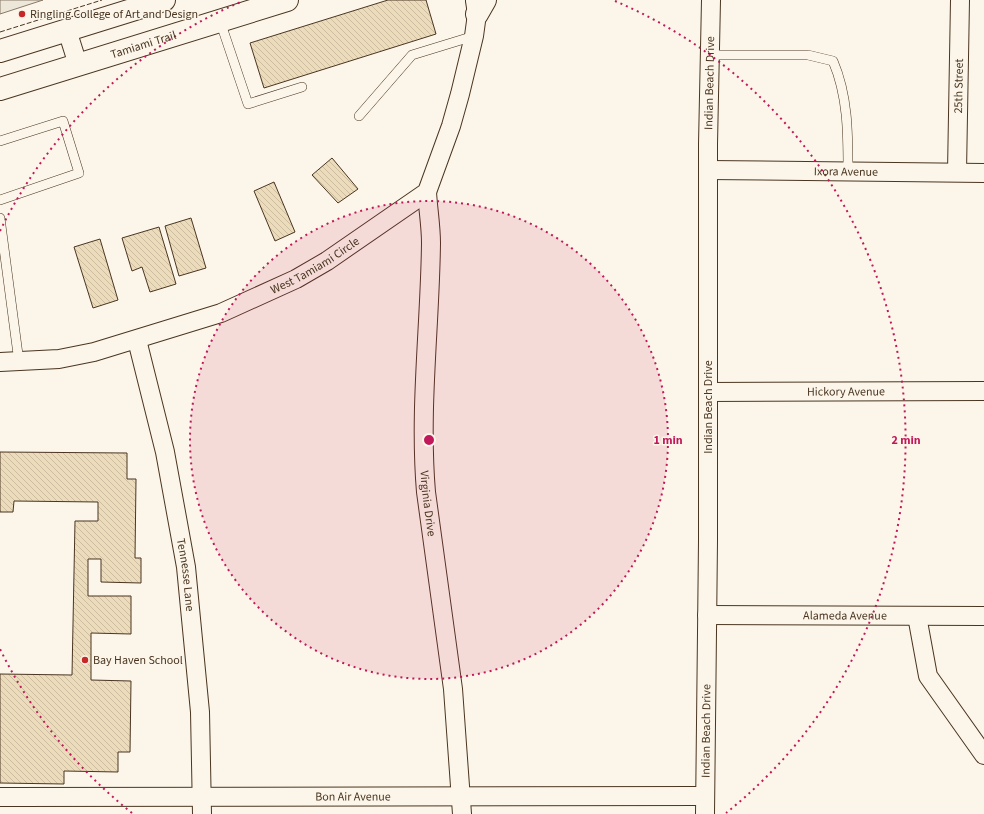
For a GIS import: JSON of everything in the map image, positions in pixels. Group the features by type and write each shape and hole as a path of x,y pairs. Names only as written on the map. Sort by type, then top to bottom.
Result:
{"main road":[{"path":"0,51 164,0"},
{"name":"Tamiami Trail","path":"0,89 287,0"}],"street":[{"name":"Indian Beach Drive","path":"705,814 708,170 711,0"},
{"name":"25th Street","path":"957,172 960,0"},
{"path":"427,192 451,126 474,36 479,5"},
{"path":"67,30 78,65"},
{"name":"Ixora Avenue","path":"708,170 984,173"},
{"name":"West Tamiami Circle","path":"0,362 59,359 94,352 221,313 296,279 328,261 427,192"},
{"name":"Virginia Drive","path":"427,192 431,242 423,396 423,463 453,689 462,805"},
{"name":"Tennesse Lane","path":"137,340 165,452 186,567 200,712 203,806"},
{"name":"Hickory Avenue","path":"708,392 984,392"},
{"name":"Alameda Avenue","path":"707,615 984,616"},
{"path":"917,616 928,676 984,755"},
{"name":"Bon Air Avenue","path":"0,797 203,806 462,805 705,796"}],"lane":[{"path":"220,21 248,104 302,87"},
{"path":"359,116 412,55 474,36"},
{"path":"710,55 808,55 833,61 844,98 848,136 848,171"},
{"path":"0,141 62,122 79,173 0,200"},
{"path":"0,218 19,362"}],"shaded area":[{"path":"0,0 43,0 0,14"}],"building":[{"path":"388,0 426,0 436,34 264,88 250,43"},
{"path":"332,158 358,189 338,203 312,175"},
{"path":"274,182 295,232 275,241 254,191"},
{"path":"191,218 206,268 179,276 165,226"},
{"path":"159,227 176,284 150,292 142,267 132,271 122,238"},
{"path":"100,239 118,300 93,308 74,247"},
{"path":"0,452 127,453 127,479 136,479 135,558 141,558 141,583 101,582 101,559 88,559 88,596 131,596 131,634 91,633 91,680 131,681 130,752 118,752 118,772 64,771 64,784 0,783 0,674 72,675 75,521 98,521 98,502 14,501 13,512 0,512"}],"fence":[{"path":"0,32 102,0"}],"place":[{"name":"Ringling College of Art and Design","path":"22,14"},
{"name":"Bay Haven School","path":"85,660"}]}
